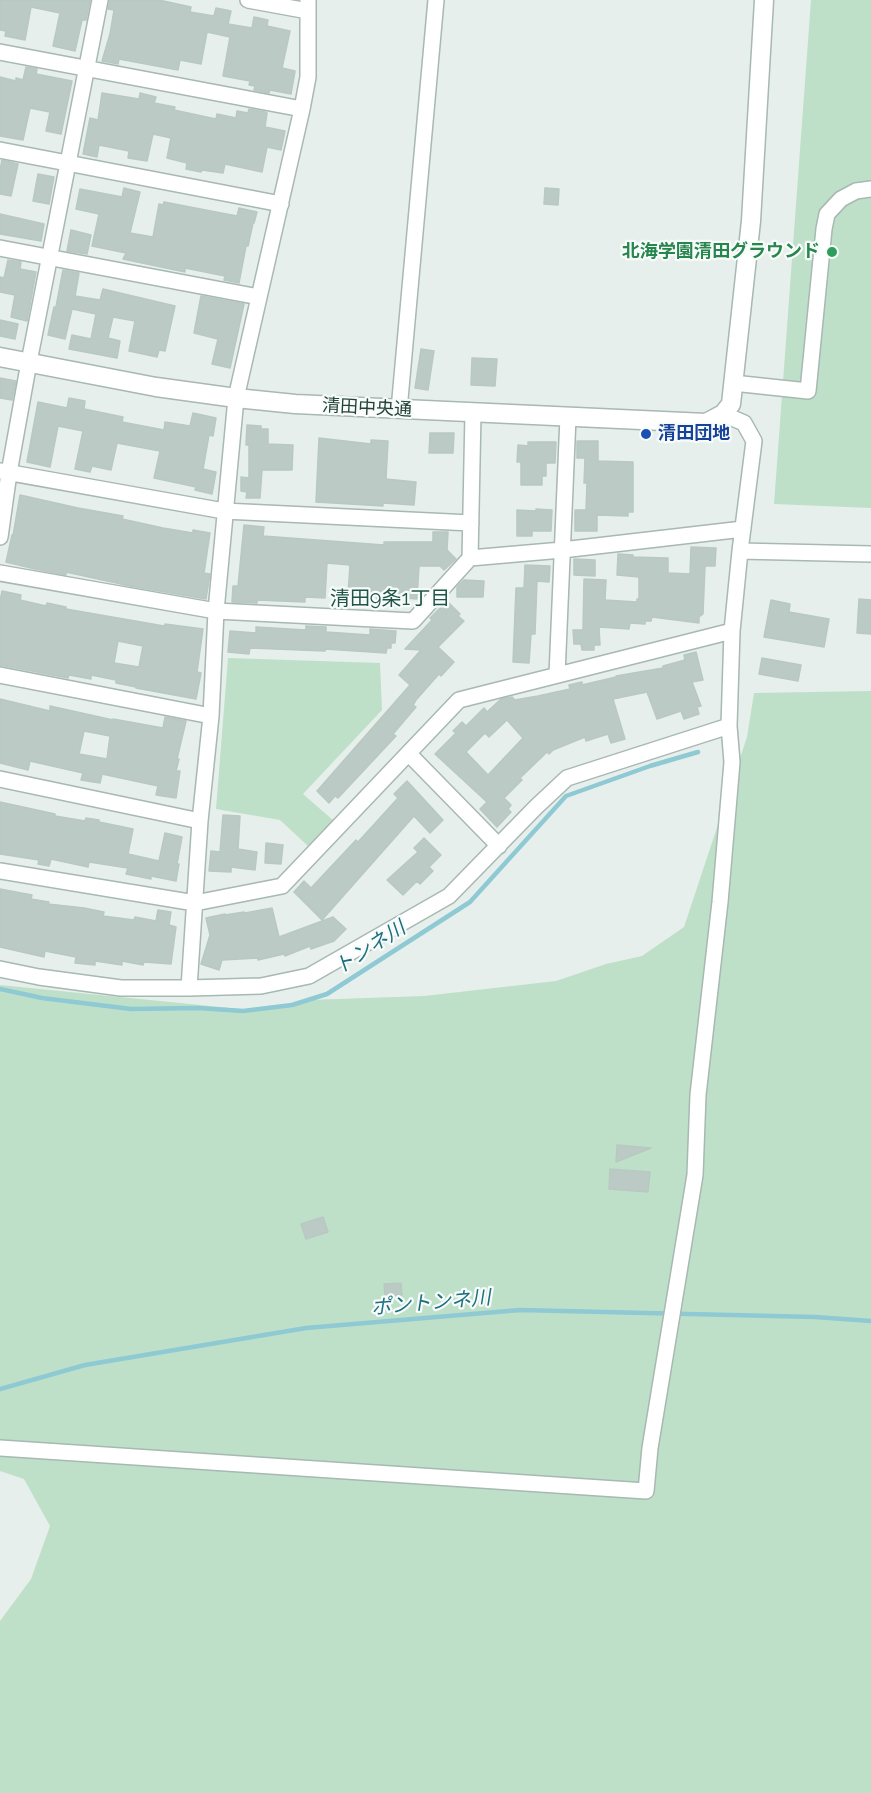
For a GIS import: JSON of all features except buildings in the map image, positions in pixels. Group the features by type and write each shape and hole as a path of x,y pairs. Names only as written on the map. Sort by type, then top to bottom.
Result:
{"street":[{"path":"0,537 4,472 29,362 100,0"},
{"path":"189,988 200,820 211,716 216,611 236,398 303,109 308,77 308,5 248,0"},
{"path":"399,410 436,0"},
{"path":"0,1448 646,1491 650,1448 695,1175 698,1095 720,902 732,762 729,726 732,631 754,441 744,423 727,409 733,383 751,221 764,0"},
{"path":"0,52 303,109"},
{"path":"0,150 281,204"},
{"path":"733,383 808,391 827,214 841,199 856,191 871,189"},
{"path":"0,248 259,297"},
{"name":"清田中央通","path":"0,357 156,387 295,404 706,423 727,409"},
{"path":"0,573 216,611 413,621 470,558 473,413"},
{"path":"557,675 568,417"},
{"path":"4,472 224,511 471,523"},
{"path":"470,558 743,529"},
{"path":"740,551 871,554"},
{"path":"0,871 195,903 282,886 459,700 732,631"},
{"path":"0,675 211,716"},
{"path":"0,969 39,977 121,988 261,986 309,976 449,896 567,778 729,726"},
{"path":"409,754 499,846"},
{"path":"0,779 200,820"}],"green space":[{"name":"北海学園清田グラウンド","path":"811,0 871,0 871,508 774,504"},
{"path":"228,658 380,663 382,710 303,794 334,821 309,847 280,820 216,809"},
{"path":"871,691 871,1793 0,1793 0,1621 31,1579 50,1526 24,1479 0,1471 0,985 260,1011 308,1000 424,996 556,981 606,964 642,956 684,927 747,737 754,693"}],"waterway":[{"name":"トンネ川","path":"0,989 42,998 131,1009 198,1008 243,1011 292,1005 327,994 470,902 566,796 650,766 698,752"},
{"name":"ポントンネ川","path":"0,1389 85,1365 306,1328 520,1310 815,1317 871,1321"}],"place":[{"name":"北海学園清田グラウンド","path":"832,252"},
{"name":"清田団地","path":"646,434"}],"district":[{"name":"清田9条1丁目","path":"390,599"}]}
